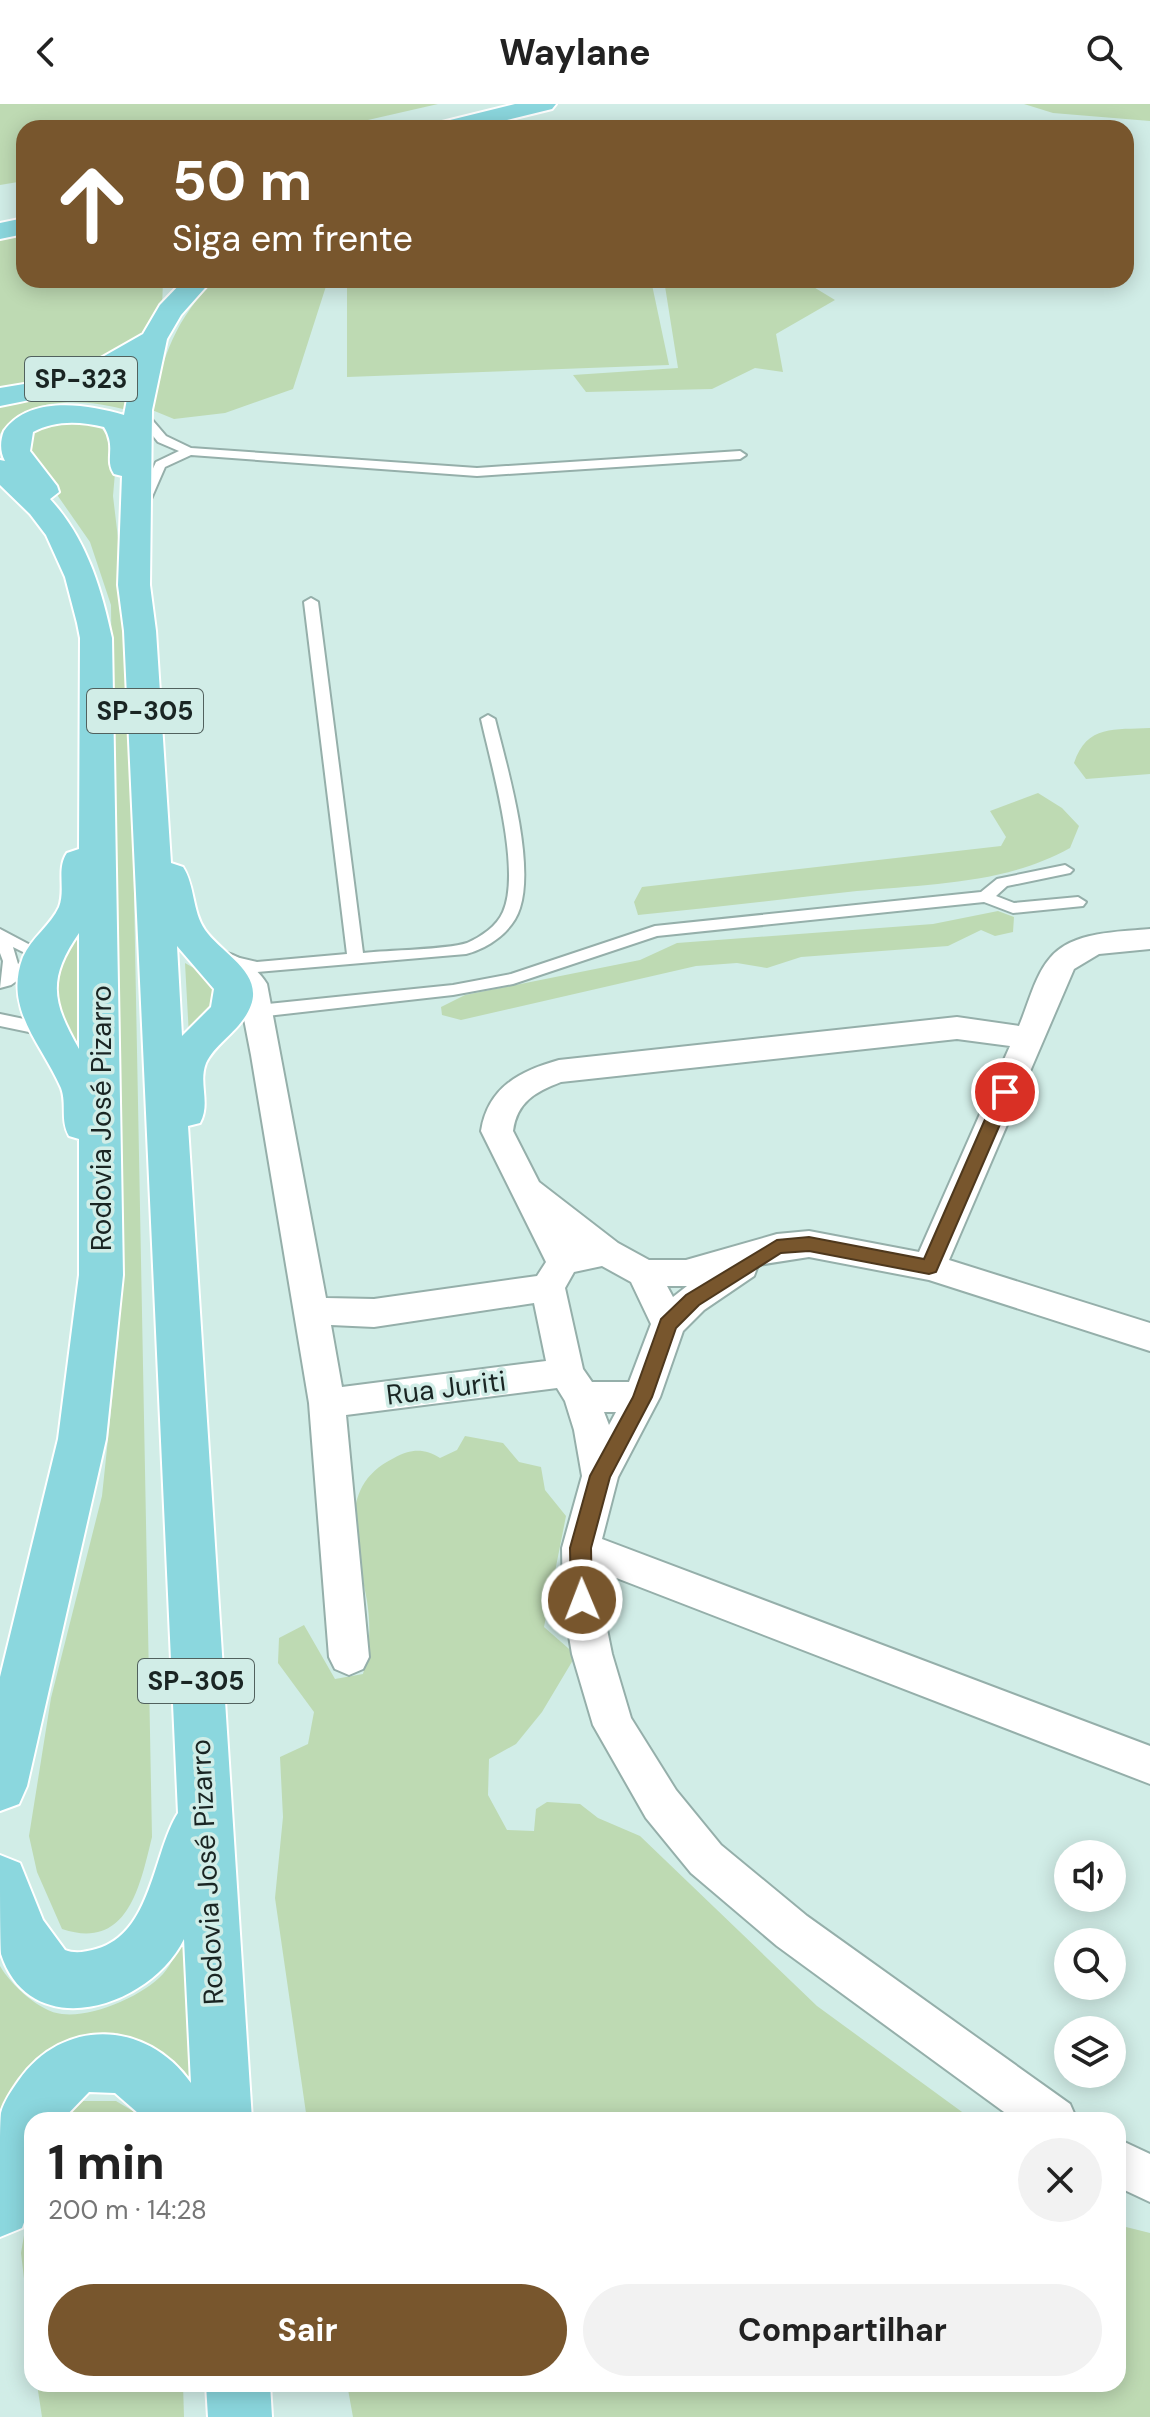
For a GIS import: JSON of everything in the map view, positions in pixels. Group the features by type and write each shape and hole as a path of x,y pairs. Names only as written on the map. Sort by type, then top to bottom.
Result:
{"main road":[{"path":"479,120 544,104"},
{"path":"504,120 557,104"},
{"name":"SP-323","path":"170,311 171,288"},
{"name":"SP-323","path":"0,397 81,379 153,339 170,311 192,288"},
{"name":"SP-305","path":"150,808 140,631 134,585 138,410 153,339"},
{"path":"51,519 42,485 20,463 14,448 18,435 28,424 41,417 79,412 114,421 126,439 125,478 136,510"},
{"name":"Rodovia José Pizarro","path":"0,469 51,519 65,540 89,603 96,638 102,1249 82,1439 0,1786"},
{"path":"98,803 81,835 78,907 43,956 37,981 38,1005 48,1030 83,1091 84,1140 102,1249"},
{"path":"150,808 168,862 174,905 189,936 204,955 224,970 235,995 248,995"},
{"path":"150,808 174,1241"},
{"path":"174,1241 185,1141 184,1071 189,1056 248,995"},
{"name":"Rodovia José Pizarro","path":"174,1241 222,2112"},
{"path":"0,1882 18,1927 46,1971 60,1979 75,1981 124,1970 148,1948 172,1901 203,1811"},
{"path":"33,2112 53,2085 75,2066 97,2059 119,2061 150,2078 175,2112"},
{"path":"0,2206 24,2130"},
{"path":"238,2392 240,2417"}],"street":[{"path":"929,1267 1061,964 1073,952 1096,944 1150,939"},
{"path":"248,995 327,1403 349,1657"},
{"path":"600,1476 592,1430 574,1385 555,1275 523,1184 497,1131 498,1116 509,1096 529,1081 559,1071 957,1028 1029,1038"},
{"path":"523,1184 606,1252 644,1273 686,1273 777,1247 809,1244 929,1267 1150,1337"},
{"path":"777,1247 692,1300 668,1324 642,1397 600,1476 581,1548 582,1600 589,1641 613,1725 661,1804 697,1848 792,1931 1043,2112"},
{"path":"310,1311 374,1313 555,1275 606,1252"},
{"path":"644,1273 668,1324"},
{"name":"Rua Juriti","path":"327,1403 574,1385 642,1397"},
{"path":"581,1548 1150,1765"},
{"path":"1126,2166 1150,2179"}],"lane":[{"path":"138,410 162,439 189,451 477,472 740,455"},
{"path":"136,510 160,465 189,451"},
{"path":"311,602 356,959"},
{"path":"248,995 356,959 466,949 486,941 501,929 514,907 515,868 503,786 488,719"},
{"path":"985,897 1002,882 1065,870"},
{"path":"204,955 248,995 453,990 513,979 655,931 985,897 1013,908 1078,902"},
{"path":"0,934 43,956"},
{"path":"0,934 11,961 2,982"},
{"path":"2,982 43,956"},
{"path":"0,1020 48,1030"}],"green space":[{"path":"0,104 438,104 368,120 16,120 16,182 0,185"},
{"path":"1024,104 1150,104 1150,121 1053,113"},
{"path":"16,236 16,288 163,288 162,309 144,338 55,382 0,392 0,237"},
{"path":"208,288 325,288 293,389 225,413 174,419 152,410 160,373 173,339"},
{"path":"347,288 653,288 669,365 347,377"},
{"path":"665,288 815,288 835,300 776,334 783,372 755,368 712,389 586,392 573,375 678,368"},
{"path":"133,366 127,410 76,402 41,406 11,421 0,434 0,405 80,390"},
{"path":"85,420 101,428 113,440 116,461 113,496 129,631 152,1837 136,1893 127,1910 102,1931 84,1933 62,1929 37,1872 29,1836 51,1698 102,1496 119,1334 111,605 90,542 30,456 31,443 39,428 54,422"},
{"path":"1150,728 1150,774 1086,779 1074,763 1086,741 1095,735 1114,730"},
{"path":"1038,793 1062,808 1079,826 1070,848 1020,869 939,884 638,915 634,902 642,887 1001,846 1006,837 990,811"},
{"path":"998,911 1014,917 1013,932 995,936 981,930 948,946 801,957 767,968 737,963 696,966 461,1020 442,1015 441,1007 465,995 640,960 677,943 933,924"},
{"path":"83,935 84,1053 66,1029 49,984 68,945"},
{"path":"185,963 208,976 223,1004 189,1036"},
{"path":"465,1436 503,1443 519,1462 541,1467 545,1490 566,1516 544,1627 576,1655 542,1712 516,1744 489,1759 488,1795 507,1830 534,1831 536,1809 547,1802 580,1804 598,1818 640,1836 817,2006 962,2112 306,2112 275,1898 283,1817 280,1757 308,1744 314,1712 278,1663 279,1638 304,1625 335,1679 363,1674 369,1620 356,1540 356,1502 375,1471 394,1458 417,1451 440,1458 457,1450"},
{"path":"185,1937 195,2108 155,2050 123,2035 77,2036 37,2068 0,2154 0,1966 19,1989 45,2008 62,2014 88,2013 116,2004 154,1982 169,1966"},
{"path":"83,2101 116,2101 135,2112 71,2112"},
{"path":"1126,2227 1150,2233 1150,2417 353,2417 348,2392 1126,2392"},
{"path":"24,2235 24,2278 21,2253"},
{"path":"38,2392 183,2392 184,2417 42,2417"}],"route":[{"path":"582,1600 581,1548 600,1476 642,1397 668,1324 692,1300 777,1247 809,1244 929,1267 1005,1092"}]}
